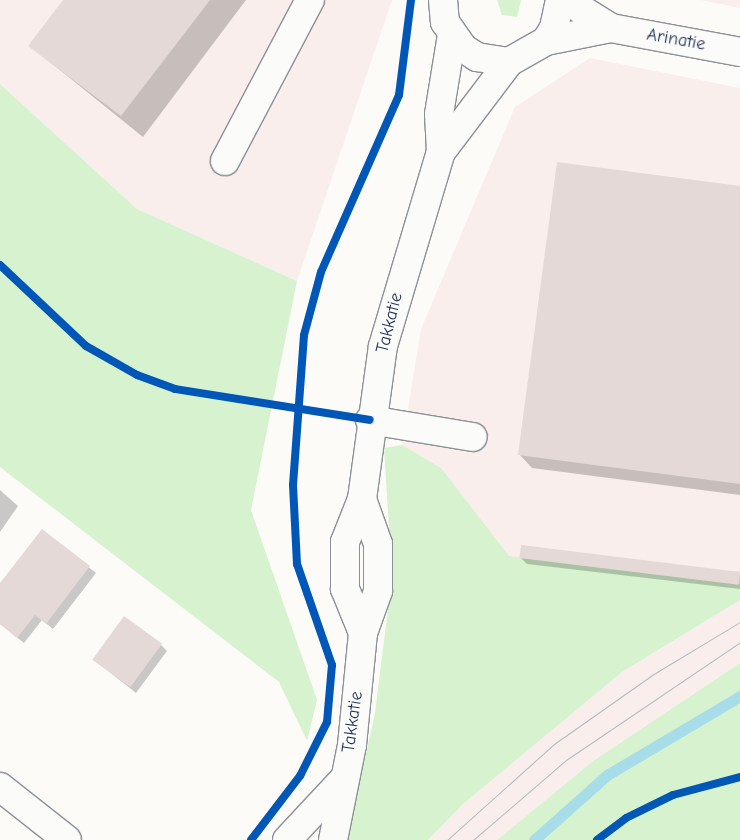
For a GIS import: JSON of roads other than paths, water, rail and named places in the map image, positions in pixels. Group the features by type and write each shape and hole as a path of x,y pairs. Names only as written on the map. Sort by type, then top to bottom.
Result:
{"street":[{"path":"225,161 310,0"},
{"path":"443,0 452,35 476,57 509,62"},
{"path":"546,41 554,28 560,0"},
{"name":"Arinatie","path":"566,0 611,28 740,52"},
{"name":"Arinatie","path":"509,62 546,41 611,28"},
{"name":"Takkatie","path":"441,152 439,114 452,35"},
{"name":"Takkatie","path":"333,840 342,781 357,710 363,633 345,589 345,542 362,499 370,420 394,303 441,152 509,62"},
{"path":"370,420 473,437"},
{"path":"287,840 342,781"},
{"path":"0,787 67,840"}],"waterway":[{"path":"534,840 607,775 740,696"}],"tram line":[{"path":"447,840 554,744 652,675 740,622"},
{"path":"473,840 566,760 740,642"}]}
